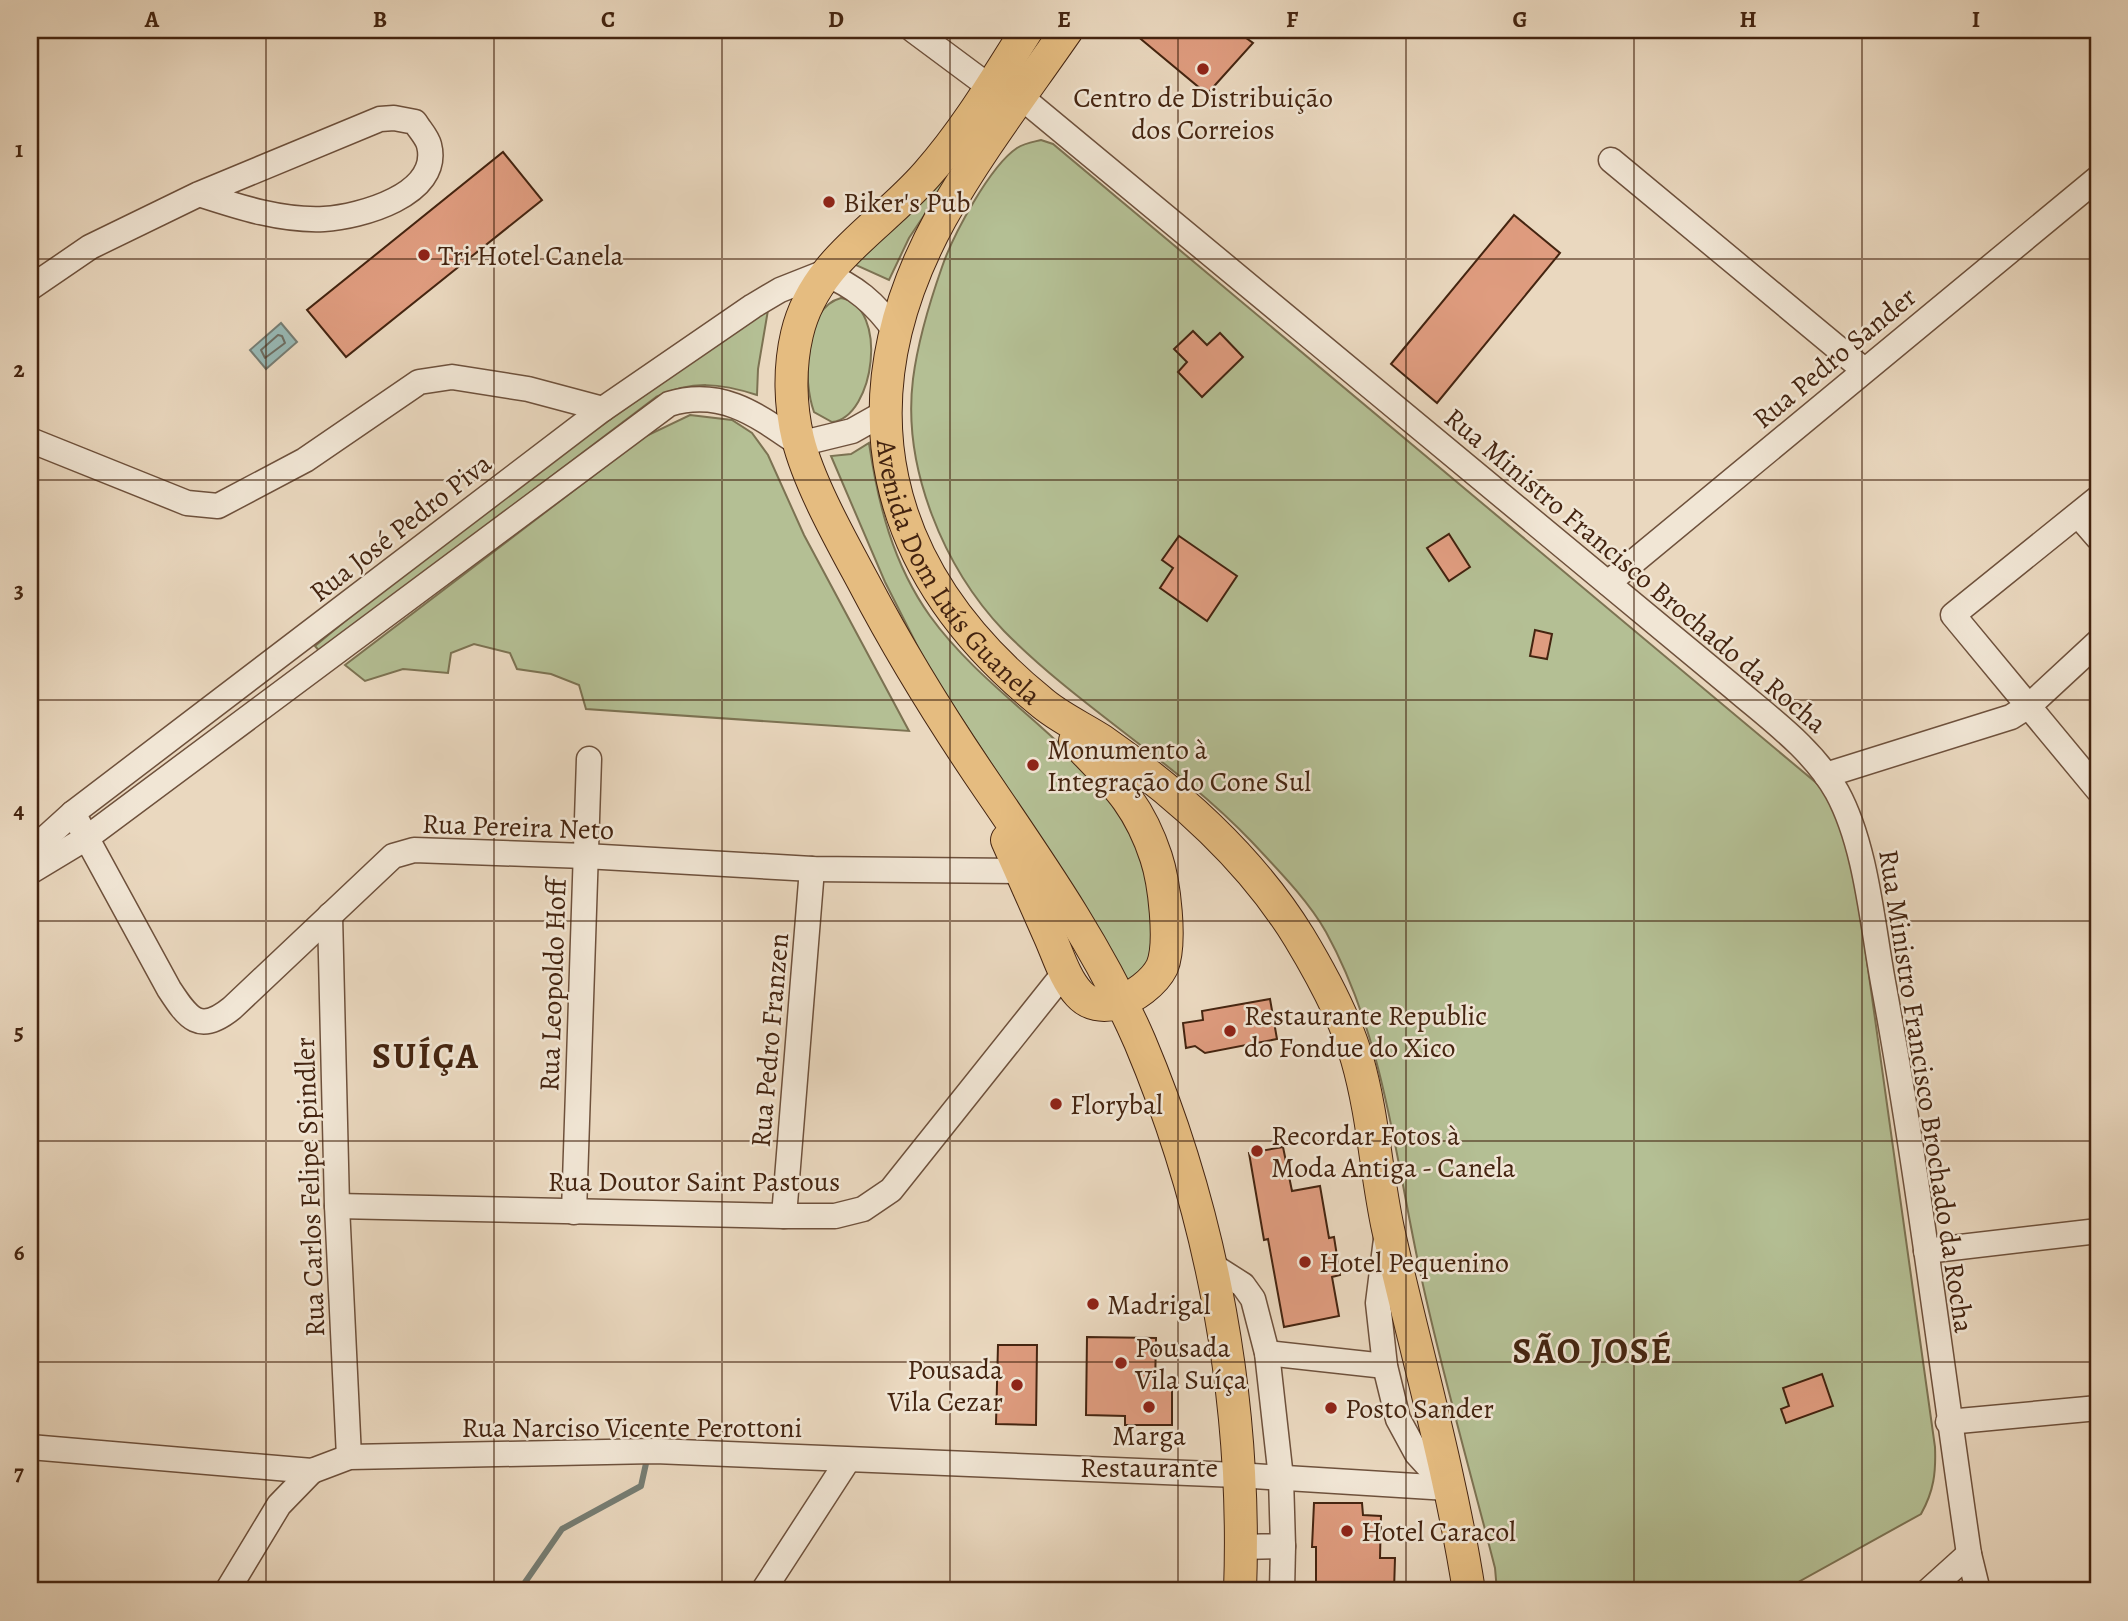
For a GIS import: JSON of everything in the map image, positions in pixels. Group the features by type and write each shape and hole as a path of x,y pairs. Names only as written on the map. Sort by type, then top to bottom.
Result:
{"main road":[{"path":"1027,30 991,88 928,174 823,274 807,301 792,361 793,410 799,444 845,548 895,641 979,774 1051,880 1121,1002 1141,1045 1180,1152 1210,1264 1236,1401 1240,1591"},
{"name":"Avenida Dom Luís Guanela","path":"1067,30 941,220 923,257 895,331 884,412 894,491 910,536 939,595 964,628 1042,703 1102,741 1210,829 1261,884 1298,934 1331,993 1357,1060 1388,1226 1469,1591"},
{"path":"979,774 1065,972 1078,993 1091,1003 1106,1006 1121,1002 1153,982 1163,965 1165,914 1157,860 1141,817 1125,793 1042,703"}],"street":[{"path":"913,30 991,88"},
{"name":"Rua Ministro Francisco Brochado da Rocha","path":"1021,97 1777,724 1826,775 1847,811 1858,848 1889,1014 1926,1251 1948,1422 1969,1553 1978,1591"},
{"path":"30,288 90,247 199,194 380,119 394,118 415,122 429,146 426,174 409,191 375,211 323,219 252,212 199,194"},
{"path":"1611,160 1864,370"},
{"name":"Rua Pedro Sander","path":"1608,583 2098,178"},
{"path":"823,274 859,291 873,303 895,331"},
{"name":"Rua José Pedro Piva","path":"30,852 73,813 603,409 753,306 823,274"},
{"path":"30,439 187,503 218,506 305,460 419,382 453,377 528,389 603,409"},
{"path":"30,872 88,837 578,469 670,404 692,397 724,402 764,420 799,444 852,431 884,412"},
{"path":"2098,498 1953,615 2098,790"},
{"path":"2078,515 2098,538"},
{"path":"1826,775 2011,717 2030,705 2098,642"},
{"name":"Rua Leopoldo Hoff","path":"574,1212 589,759"},
{"name":"Rua Pereira Neto","path":"73,813 169,989 185,1013 201,1023 217,1020 393,856 414,850 585,856 813,869 1020,871"},
{"name":"Rua Pedro Franzen","path":"784,1216 813,869"},
{"name":"Rua Carlos Felipe Spindler","path":"330,915 337,1206 349,1457"},
{"name":"Rua Doutor Saint Pastous","path":"337,1206 784,1216 835,1216 863,1209 891,1190 1065,972"},
{"path":"1388,1226 1378,1303 1385,1366 1398,1419 1417,1454 1448,1488"},
{"path":"1926,1251 2098,1231"},
{"path":"1210,1264 1243,1285 1253,1299 1267,1353 1281,1478 1282,1591"},
{"path":"1267,1353 1385,1366"},
{"path":"1948,1422 2098,1408"},
{"name":"Rua Narciso Vicente Perottoni","path":"30,1447 312,1471 349,1457 655,1451 1237,1475 1448,1488"},
{"path":"763,1591 848,1460"},
{"path":"227,1591 279,1505 312,1471"},
{"path":"1241,1547 1283,1546"},
{"path":"1928,1591 1969,1553"}],"green space":[{"path":"1040,30 1048,30 909,238 889,280 849,262"},
{"path":"1041,140 1053,144 1820,786 1849,833 1935,1447 1933,1481 1921,1514 1782,1591 1497,1591 1495,1568 1423,1285 1376,1060 1363,1016 1326,932 1292,885 1223,813 1064,685 1004,631 982,606 963,578 932,515 921,481 911,413 913,379 925,322 942,267 963,220 995,170 1017,148"},
{"path":"841,298 856,305 866,320 871,339 871,361 858,402 847,416 832,422 814,412 807,365 812,331 819,316 828,305"},
{"path":"768,310 758,369 757,395 706,385 682,388 656,397 320,652 315,646 425,557 537,472"},
{"path":"690,415 732,420 752,433 768,455 804,535 909,731 586,709 579,685 551,674 517,669 510,653 474,644 451,653 448,673 403,669 365,681 345,665 644,437"},
{"path":"869,443 889,533 906,576 930,616 960,653 1064,748 1095,781 1122,818 1141,860 1153,933 1149,959 1129,985 1079,897 929,669 885,582 831,456 851,454"}],"water":[{"path":"281,323 297,342 266,369 250,350"}],"building":[{"name":"Centro de Distribuição dos Correios","path":"1130,30 1235,30 1253,43 1207,94"},
{"name":"Tri Hotel Canela","path":"503,152 542,200 346,357 307,310"},
{"path":"1514,215 1560,253 1437,403 1391,364"},
{"path":"1193,331 1207,345 1220,333 1243,357 1202,397 1178,372 1187,362 1174,349"},
{"path":"1449,534 1470,567 1449,581 1427,548"},
{"path":"1179,536 1237,576 1207,621 1160,588 1173,568 1162,560"},
{"path":"1535,630 1552,634 1547,659 1530,656"},
{"name":"Restaurante Republic do Fondue do Xico","path":"1270,999 1277,1039 1205,1053 1195,1046 1186,1048 1183,1023 1203,1020 1202,1011"},
{"path":"1283,1147 1292,1191 1320,1186 1329,1238 1334,1237 1340,1275 1332,1277 1339,1316 1284,1327 1268,1239 1264,1240 1249,1153"},
{"name":"Pousada Vila Suíça","path":"1087,1337 1156,1338 1155,1388 1172,1388 1172,1425 1125,1425 1125,1416 1086,1415"},
{"name":"Pousada Vila Cezar","path":"998,1345 1037,1345 1036,1425 996,1424"},
{"path":"1822,1374 1833,1406 1786,1423 1781,1409 1789,1406 1783,1388"},
{"path":"1314,1503 1362,1503 1363,1515 1381,1516 1380,1558 1395,1558 1394,1591 1316,1590 1316,1547 1312,1547"}],"waterway":[{"path":"519,1591 562,1529 641,1486 647,1459"}],"place":[{"name":"Centro de Distribuição dos Correios","path":"1203,69"},
{"name":"Biker's Pub","path":"829,202"},
{"name":"Tri Hotel Canela","path":"424,255"},
{"name":"Monumento à Integração do Cone Sul","path":"1033,765"},
{"name":"Restaurante Republic do Fondue do Xico","path":"1230,1031"},
{"name":"Florybal","path":"1056,1104"},
{"name":"Recordar Fotos à Moda Antiga - Canela","path":"1257,1151"},
{"name":"Hotel Pequenino","path":"1305,1262"},
{"name":"Madrigal","path":"1093,1304"},
{"name":"Pousada Vila Suíça","path":"1121,1363"},
{"name":"Pousada Vila Cezar","path":"1017,1385"},
{"name":"Marga Restaurante","path":"1149,1407"},
{"name":"Posto Sander","path":"1331,1408"},
{"name":"Hotel Caracol","path":"1347,1531"}],"district":[{"name":"SUÍÇA","path":"426,1056"},
{"name":"SÃO JOSÉ","path":"1593,1351"}]}
